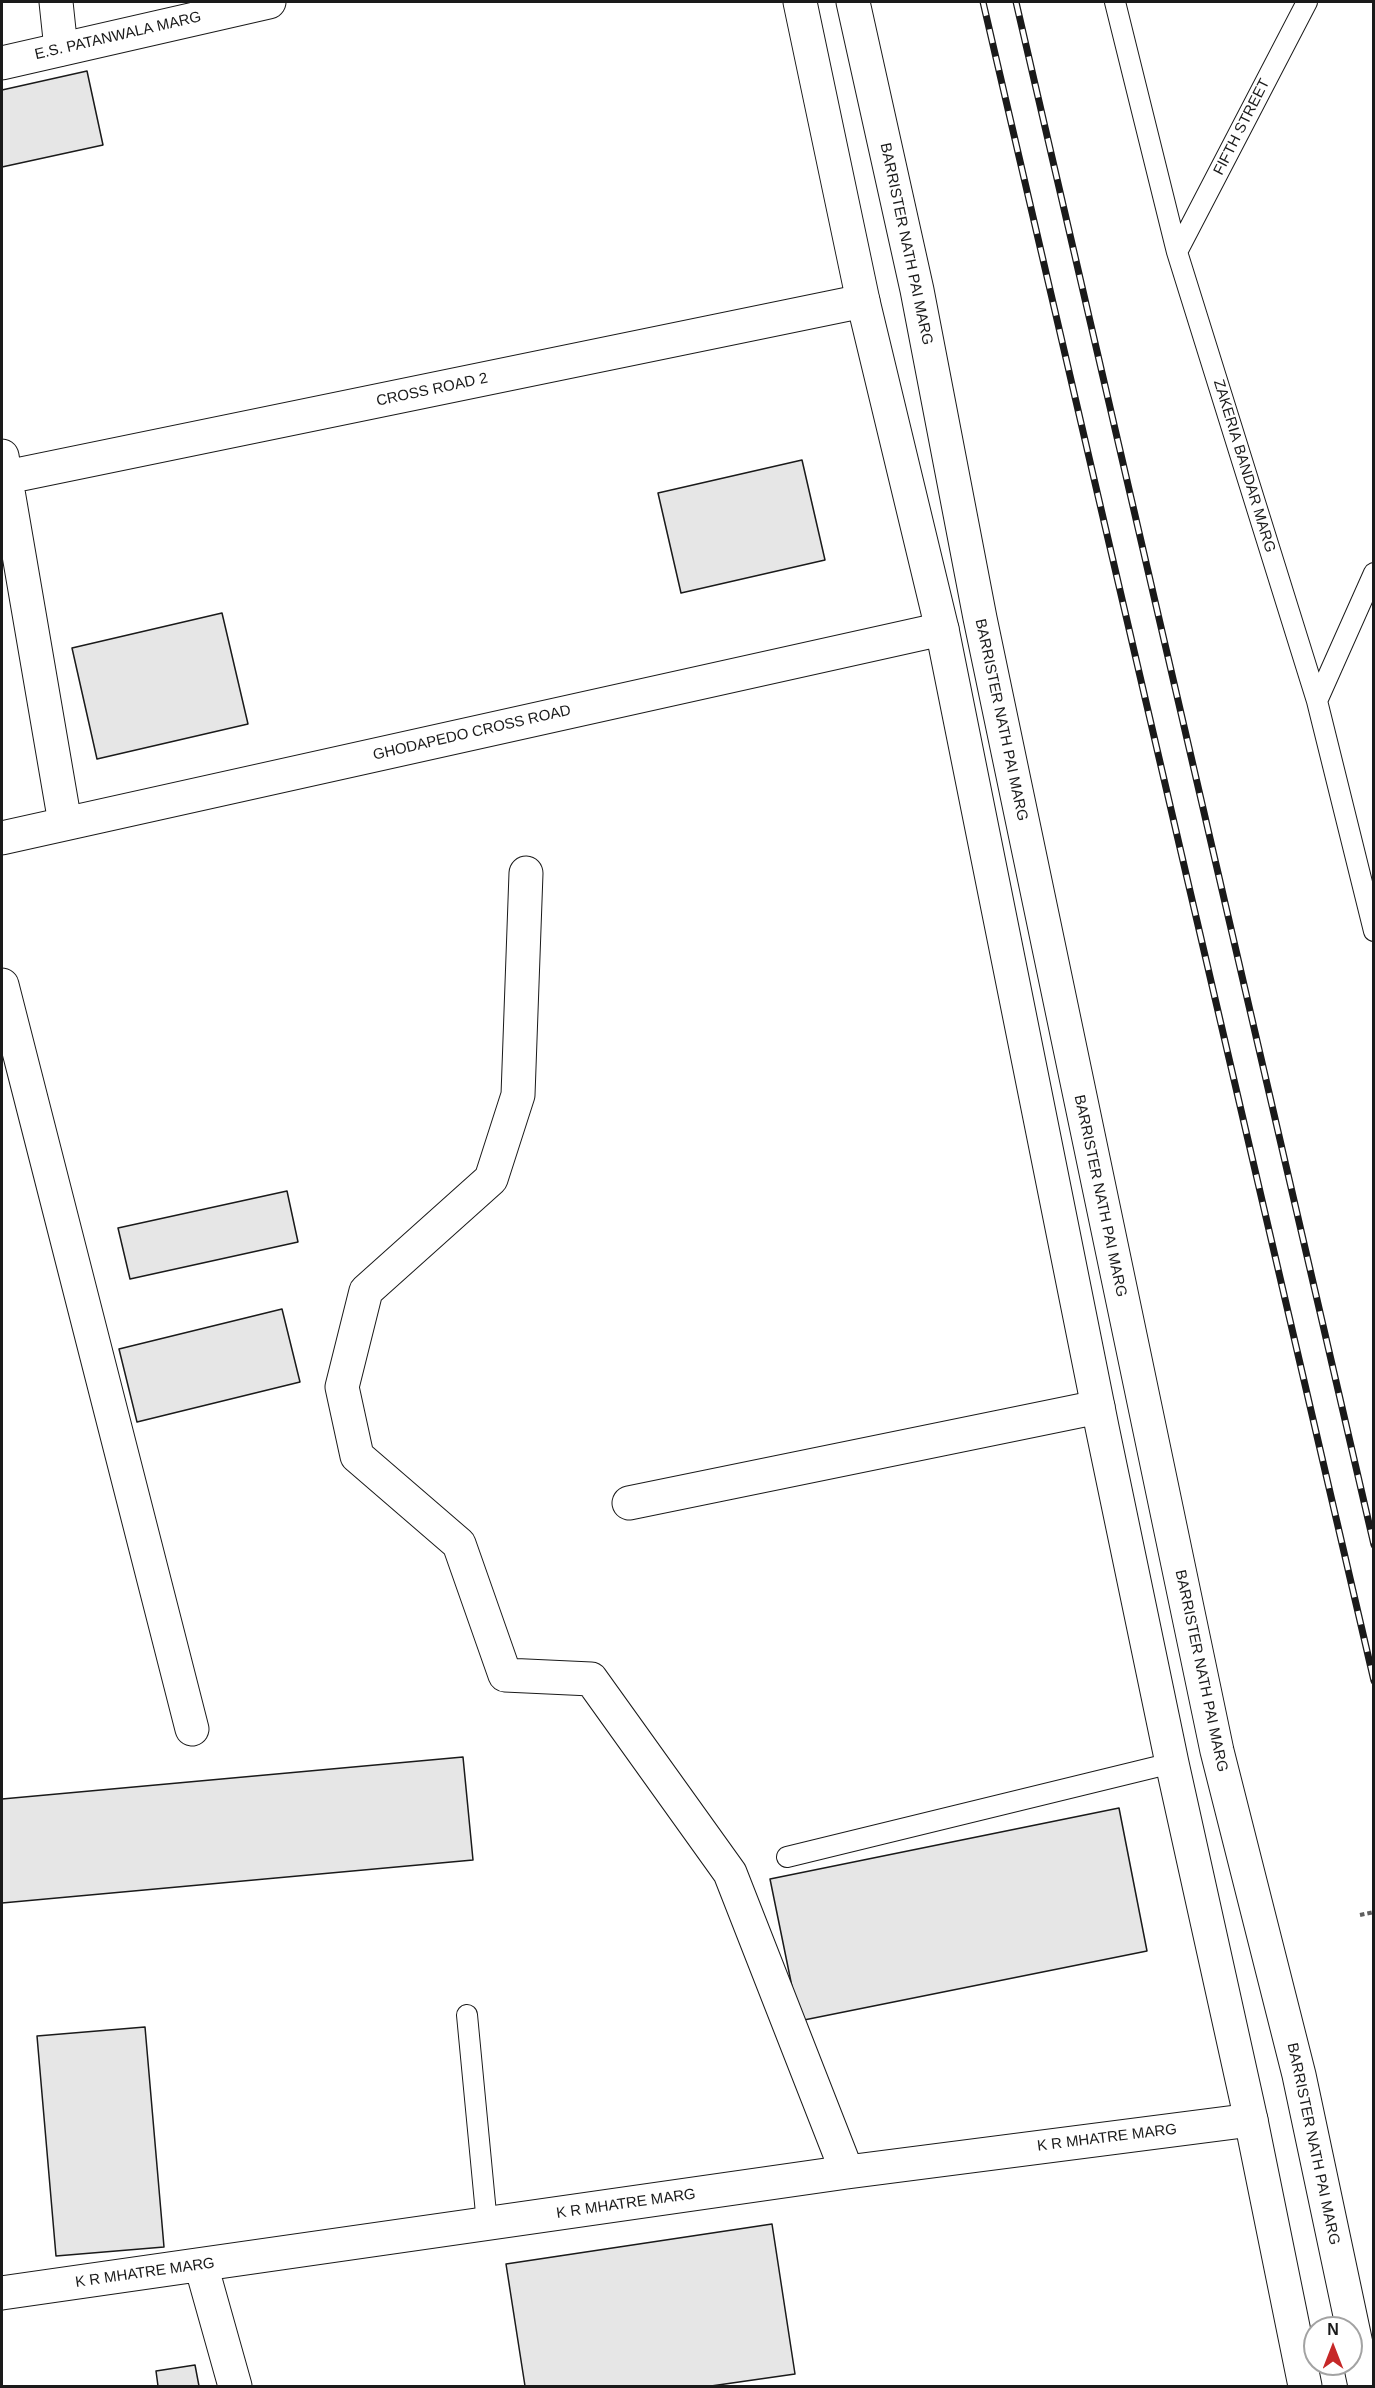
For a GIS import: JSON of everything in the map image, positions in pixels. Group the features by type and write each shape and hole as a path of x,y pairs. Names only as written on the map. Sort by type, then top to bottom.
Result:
{"street":[{"path":"56,2 61,49"},
{"name":"E.S. PATANWALA MARG","path":"2,63 269,2"},
{"path":"800,2 863,301 942,629 1098,1407 1172,1762 1251,2120 1305,2386"},
{"name":"BARRISTER NATH PAI MARG","path":"852,2 917,290 958,503 1217,1751 1299,2075 1365,2386"},
{"name":"CROSS ROAD 2","path":"3,470 863,301"},
{"path":"3,470 65,823"},
{"path":"914,510 958,503"},
{"name":"GHODAPEDO CROSS ROAD","path":"2,838 942,629"},
{"path":"526,873 518,1095 491,1179 366,1291 342,1387 357,1456 459,1544 505,1675 591,1679 730,1873 847,2172"},
{"path":"2,985 192,1729"},
{"path":"629,1503 1098,1407"},
{"name":"K R MHATRE MARG","path":"2,2293 847,2172 1251,2120"},
{"path":"201,2265 235,2386"}],"lane":[{"name":"ZAKERIA BANDAR MARG","path":"1115,2 1177,252 1317,701 1374,931"},
{"name":"FIFTH STREET","path":"1177,252 1307,2"},
{"path":"1317,701 1374,573"},
{"path":"787,1857 1172,1762"},
{"path":"467,2015 487,2224"}],"path":[{"path":"1360,1915 1374,1912"}],"building":[{"path":"87,71 103,145 2,167 2,90"},
{"path":"802,460 825,560 681,593 658,493"},
{"path":"222,613 248,724 97,759 72,648"},
{"path":"287,1191 298,1242 130,1279 118,1228"},
{"path":"282,1309 300,1382 137,1422 119,1349"},
{"path":"463,1757 473,1860 2,1903 2,1799"},
{"path":"1119,1808 1147,1951 799,2021 770,1879"},
{"path":"145,2027 164,2247 56,2256 37,2036"},
{"path":"772,2224 795,2374 711,2386 525,2386 506,2264"},
{"path":"195,2365 199,2386 158,2386 156,2371"}],"railway":[{"path":"983,2 1374,1681"},
{"path":"1016,2 1374,1545"}]}
